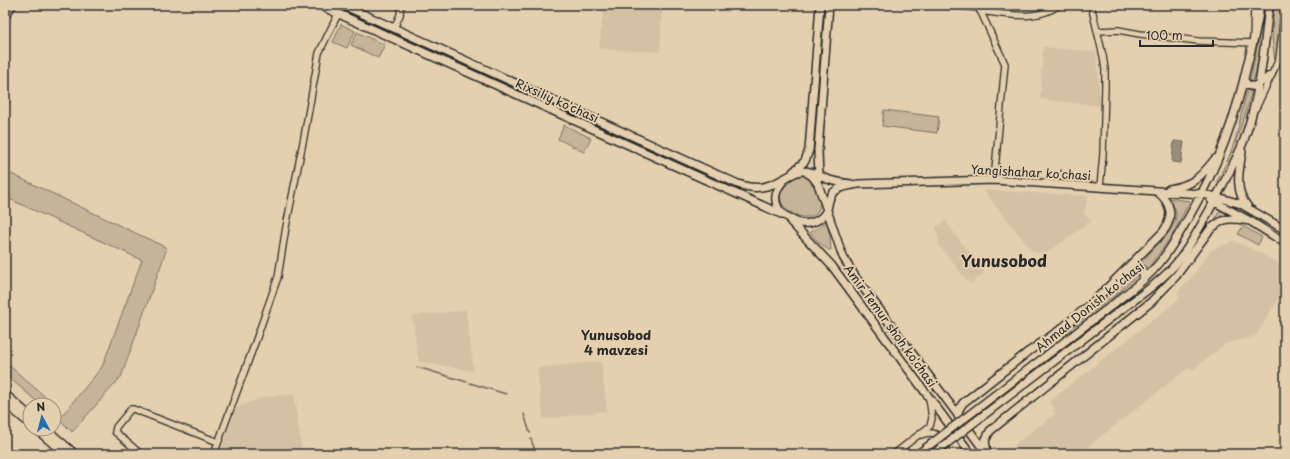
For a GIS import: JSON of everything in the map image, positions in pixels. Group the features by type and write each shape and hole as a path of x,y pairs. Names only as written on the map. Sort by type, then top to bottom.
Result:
{"main road":[{"path":"5,16 12,5"},
{"name":"Rixsiliy ko'chasi","path":"319,5 786,217"},
{"name":"Rixsiliy ko'chasi","path":"343,5 738,184 751,188 766,187 786,178"},
{"name":"Amir Temur shoh ko'chasi","path":"820,5 809,150 803,163 786,178 779,187 775,198 778,208 832,266 971,454"},
{"name":"Amir Temur shoh ko'chasi","path":"820,188 818,150 829,5"},
{"name":"Ahmad Donish ko'chasi","path":"918,454 1111,306 1143,280 1168,252 1202,194 1222,151 1231,127 1253,43 1260,5"},
{"name":"Ahmad Donish ko'chasi","path":"932,454 1116,314 1162,278 1177,263 1192,241 1215,199 1244,140 1251,119 1259,84 1263,62 1269,5"},
{"path":"422,52 426,43"},
{"path":"1244,80 1246,84 1251,87 1256,86 1271,75"},
{"path":"1244,140 1238,185 1242,196 1250,208"},
{"path":"1155,191 1192,183 1205,172 1222,151"},
{"path":"695,176 700,172 699,166"},
{"path":"786,178 800,171 808,171 819,175"},
{"name":"Amir Temur shoh ko'chasi","path":"800,171 812,176 820,188 843,257 856,278 987,454"},
{"name":"Yangishahar ko'chasi","path":"819,175 830,180 858,184 994,180 1155,191"},
{"name":"Yangishahar ko'chasi","path":"827,209 830,197 834,192 844,187 858,184"},
{"path":"1155,191 1202,194 1215,199 1285,243"},
{"path":"958,416 959,408 963,403 1060,329 1094,301 1163,232 1170,220 1170,212 1168,204 1162,196 1155,191"},
{"path":"1215,199 1233,201 1250,208 1285,230"},
{"path":"786,217 794,222 812,223 821,218 827,209"},
{"path":"1151,302 1177,263 1211,228 1225,219 1250,221"},
{"path":"987,454 985,441 987,434 991,429 1151,302 1176,276 1211,228"},
{"path":"1129,266 1141,268 1144,274 1143,280"},
{"path":"899,356 899,352 902,349 909,350"},
{"path":"5,394 22,409"},
{"path":"5,403 22,417"},
{"path":"45,437 65,454"},
{"path":"55,437 75,454"}],"street":[{"path":"394,28 400,16 401,5"},
{"path":"949,5 979,8 1005,64 994,180"},
{"path":"980,11 1031,16 1046,12 1059,5"},
{"path":"1091,5 1103,56 1106,88 1100,187"},
{"name":"Ahmad Donish ko'chasi","path":"1253,43 1254,5"},
{"name":"Ahmad Donish ko'chasi","path":"1251,119 1279,59 1285,5"},
{"path":"214,454 278,277 319,53 338,14"},
{"path":"1098,31 1118,30 1140,34 1199,40 1253,43"},
{"path":"894,454 928,428 932,418 929,398"},
{"path":"141,454 116,432 115,429 133,408 218,442"},
{"path":"917,436 930,433 941,437 945,443 946,454"}],"shaded area":[{"path":"604,5 662,7 660,52 599,49"},
{"path":"984,5 1051,5 1050,10 1028,13 984,10"},
{"path":"1263,5 1265,5 1261,44 1252,83 1250,80 1258,42"},
{"path":"1274,5 1282,5 1277,56 1275,61 1272,38"},
{"path":"341,24 355,31 347,48 333,42"},
{"path":"357,32 385,45 378,58 351,45"},
{"path":"1043,47 1096,52 1101,106 1040,99"},
{"path":"1247,90 1249,92 1252,91 1243,121 1229,158 1236,137"},
{"path":"884,110 939,117 937,133 882,126"},
{"path":"564,125 591,138 584,152 558,139"},
{"path":"1174,141 1184,142 1181,163 1172,162"},
{"path":"5,171 167,248 121,377 72,432 62,422 62,415 102,367 142,260 5,197"},
{"path":"800,175 807,176 810,179 819,196 820,204 817,212 811,216 804,217 788,211 780,197 786,185"},
{"path":"983,190 1088,196 1084,213 1091,221 1045,254 1033,252"},
{"path":"1167,198 1190,201 1171,237 1147,270 1140,264 1169,232 1175,221 1175,210"},
{"path":"1220,210 1233,215 1222,216 1214,221"},
{"path":"826,221 830,236 831,250 821,244 810,232 820,227"},
{"path":"945,221 985,273 970,284 939,245 936,227"},
{"path":"1243,226 1262,237 1258,245 1238,234"},
{"path":"1234,241 1285,266 1285,287 1256,336 1225,344 1192,370 1188,368 1081,452 1081,454 1019,454 1013,446 1055,414 1053,411 1055,408 1049,402 1179,299 1178,292 1194,274 1211,250"},
{"path":"1134,270 1138,271 1138,275 1118,293 1055,341 1092,310"},
{"path":"466,310 474,372 419,362 412,316"},
{"path":"601,361 607,411 543,419 537,368"},
{"path":"5,362 45,397 32,397 5,374"},
{"path":"294,394 302,454 220,454 235,408 264,397"}],"waterway":[{"path":"417,367 467,382"},
{"path":"470,383 506,394"},
{"path":"524,414 530,433"},
{"path":"531,439 535,451"}],"district":[{"name":"Yunusobod","path":"1004,261"},
{"name":"Yunusobod 4 mavzesi","path":"616,342"}]}
